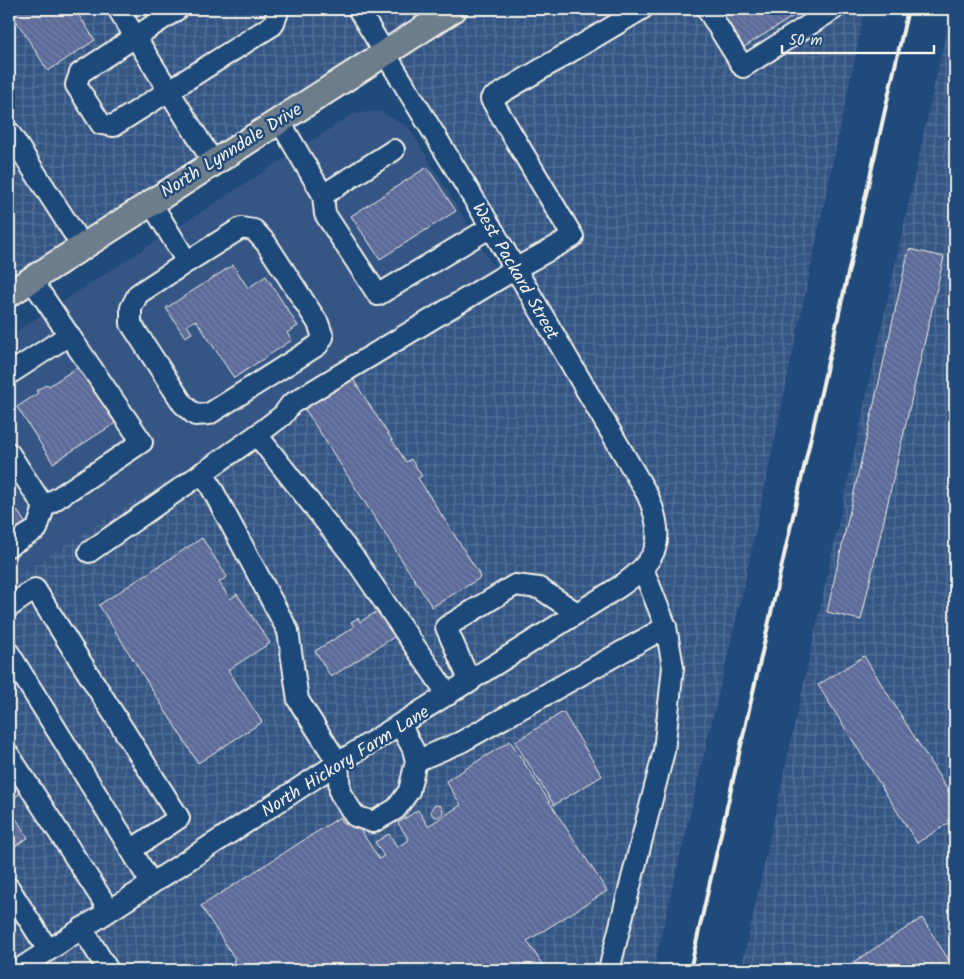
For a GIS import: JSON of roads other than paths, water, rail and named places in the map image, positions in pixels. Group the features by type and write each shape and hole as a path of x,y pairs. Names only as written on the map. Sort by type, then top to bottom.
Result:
{"main road":[{"name":"North Lynndale Drive","path":"9,294 454,9"}],"street":[{"path":"118,9 213,162"},
{"path":"178,9 80,74 76,85 101,124 113,126 170,92 273,24 278,12 276,9"},
{"name":"West Packard Street","path":"358,9 491,227 647,494 658,525 659,539"},
{"path":"89,552 257,435 283,415 291,404 334,376 380,352 515,269 573,237 491,99 642,9"},
{"path":"707,9 743,67 834,9"},
{"path":"279,120 324,195 325,214 378,295 491,227"},
{"path":"9,132 82,246"},
{"path":"324,195 394,150"},
{"path":"150,202 187,262"},
{"path":"241,228 254,230 266,243 318,323 323,337 318,345 209,414 195,415 183,404 131,324 131,308 138,294 187,262 241,228"},
{"path":"9,546 37,528 44,507 142,442 31,279"},
{"path":"9,374 69,335"},
{"path":"257,435 355,559 448,695"},
{"path":"9,453 44,507"},
{"path":"203,472 288,631 298,700 338,764 340,792 355,816 373,822 396,810 409,791 416,761 413,748 400,726"},
{"name":"North Hickory Farm Lane","path":"18,970 108,910 470,682 643,569 653,556 659,539"},
{"path":"609,970 664,751 673,667 666,627 643,569"},
{"path":"470,682 446,628 515,585 539,588 577,613"},
{"path":"9,607 36,589 179,818 131,850"},
{"path":"416,761 461,742 666,627"},
{"path":"9,654 152,883"},
{"path":"9,755 108,910"},
{"path":"11,897 48,950"},
{"path":"82,928 108,970"}],"railway":[{"path":"690,970 908,9"}]}
